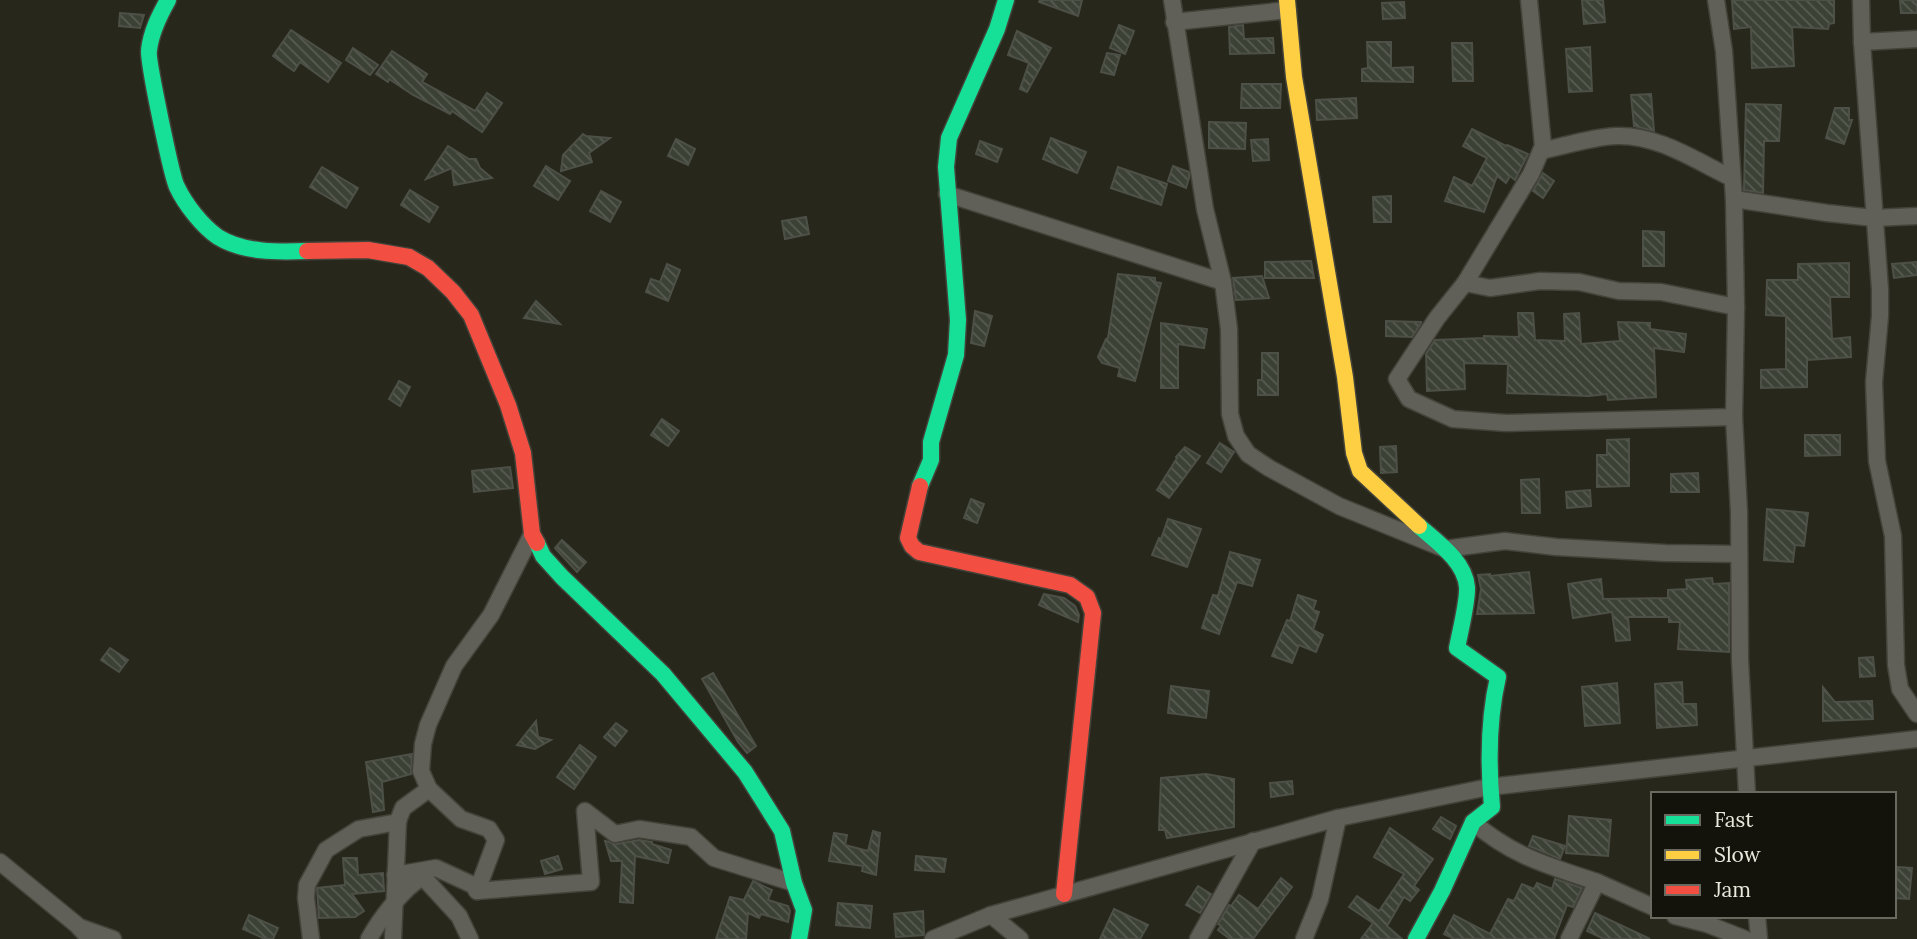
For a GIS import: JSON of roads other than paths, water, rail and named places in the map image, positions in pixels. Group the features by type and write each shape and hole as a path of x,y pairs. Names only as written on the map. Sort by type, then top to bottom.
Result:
{"street":[{"path":"168,0 156,22 148,52 176,186 201,222 218,236 237,246 278,252 368,250 409,257 428,268 471,314 503,393 523,453 532,534 543,556 663,674 745,772 782,831 794,883 804,910 799,939"},
{"path":"1006,0 997,29 948,138 947,194 958,320 956,355 931,442 931,460 917,492 908,538 919,552 1070,585 1087,597 1093,613 1064,894"},
{"path":"1171,0 1205,209 1223,282 1229,328 1230,414 1236,436 1248,454 1339,506 1445,549 1505,541 1556,547 1739,554"},
{"path":"1529,0 1543,146 1531,174 1465,283 1437,318 1397,379 1409,399 1452,419 1506,423 1734,417"},
{"path":"1716,0 1724,51 1734,199 1734,417 1740,660 1747,792"},
{"path":"1861,0 1880,289 1874,382 1877,461 1893,536 1900,690 1917,714"},
{"path":"1174,22 1288,5 1294,77 1345,377 1354,453 1360,471 1372,484 1445,549 1461,568 1467,587 1457,648 1498,677 1492,700 1489,787 1492,807 1473,822 1442,891 1416,939"},
{"path":"1862,42 1917,39"},
{"path":"1541,151 1611,136 1628,136 1659,143 1732,178"},
{"path":"947,194 1223,282"},
{"path":"1734,199 1874,218 1917,216"},
{"path":"1465,283 1490,288 1540,281 1579,282 1619,291 1661,292 1736,307"},
{"path":"477,891 496,840 489,829 461,818 429,789 421,771 428,725 454,666 491,615 532,534"},
{"path":"933,939 991,915 1253,841 1338,818 1489,787 1917,739"},
{"path":"393,939 398,822 404,808 429,789"},
{"path":"477,891 591,882 585,811 615,834 639,829 691,837 714,858 794,883"},
{"path":"1304,939 1320,899 1338,818"},
{"path":"311,939 307,885 326,850 359,829 398,822"},
{"path":"1473,822 1489,836 1530,860 1597,882 1651,906"},
{"path":"1198,939 1253,841"},
{"path":"0,862 77,925 90,939"},
{"path":"395,875 436,868 474,885 477,891"},
{"path":"369,939 380,920 409,884 423,877 459,916 470,939"},
{"path":"1570,939 1597,882"},
{"path":"991,915 1020,939"},
{"path":"1682,918 1745,939"},
{"path":"1758,918 1759,939"},
{"path":"77,925 113,939"}]}
